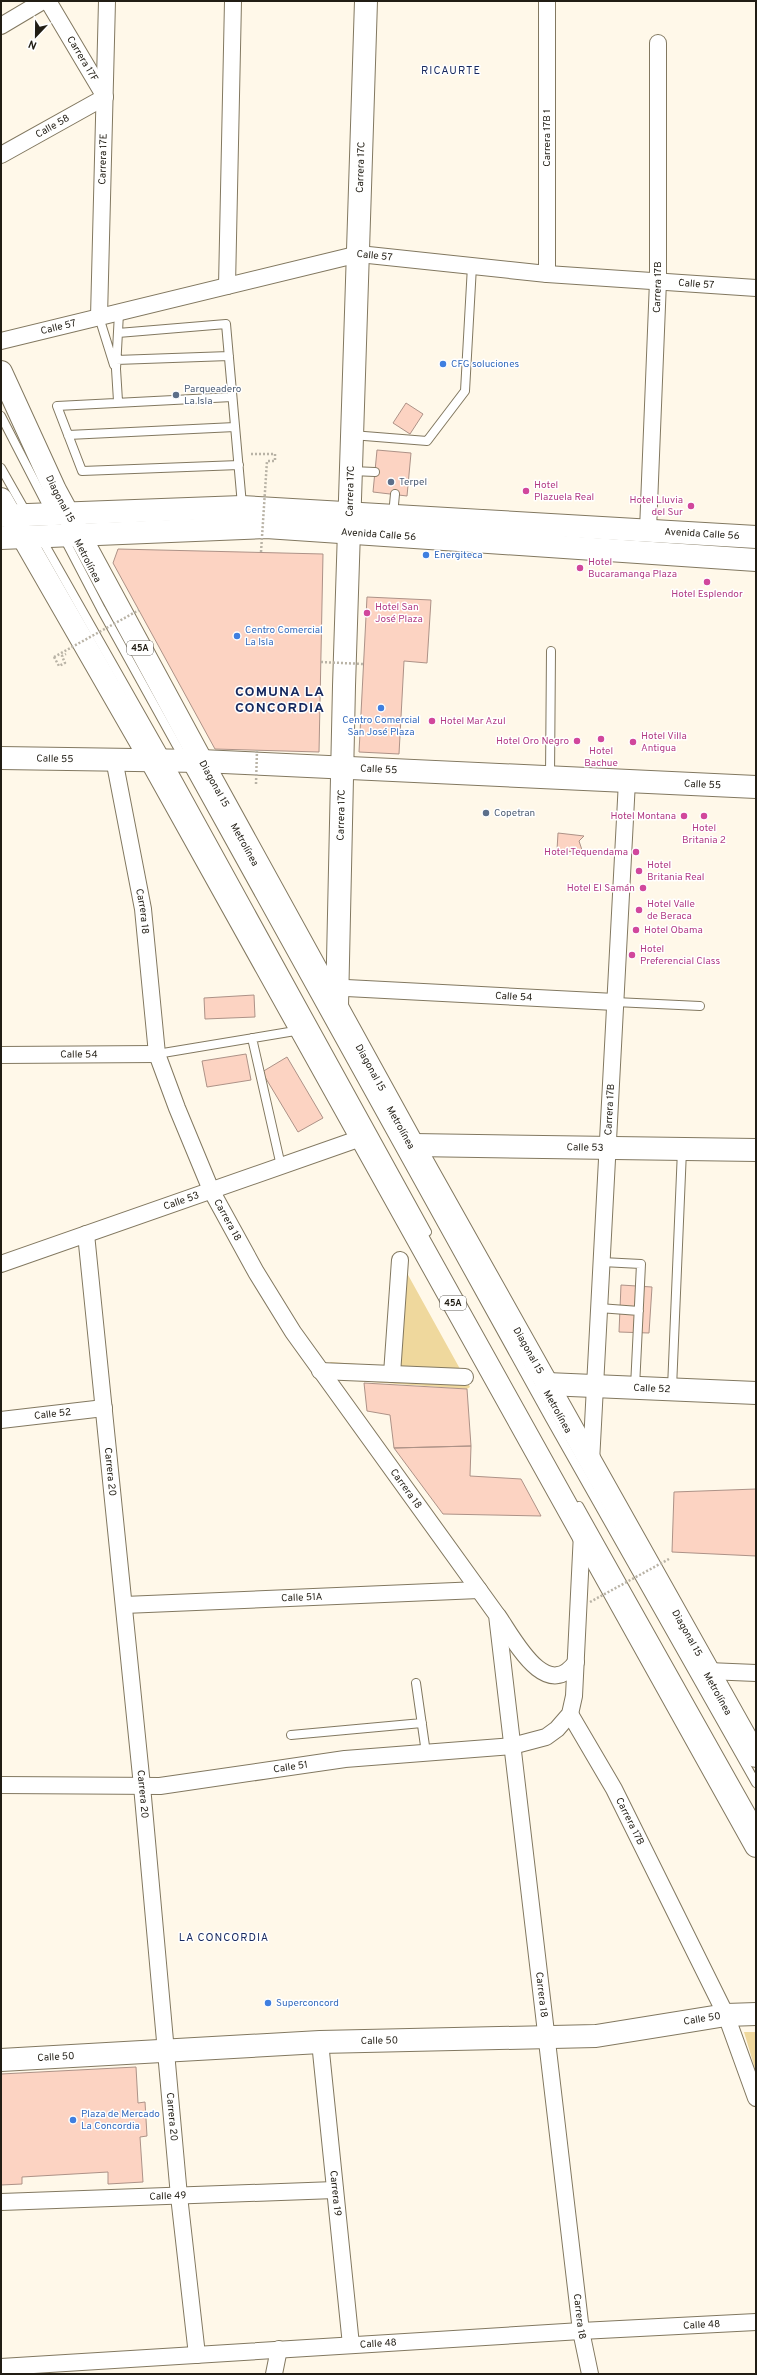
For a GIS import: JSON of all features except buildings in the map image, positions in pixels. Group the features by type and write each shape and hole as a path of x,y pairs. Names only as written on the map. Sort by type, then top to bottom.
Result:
{"main road":[{"name":"Carrera 17C","path":"333,994 342,767 366,1"},
{"name":"Diagonal 15","path":"1,372 55,527 176,760 302,1030 756,1846"},
{"name":"Avenida Calle 56","path":"10,511 55,527 241,526 349,522 394,505 648,530 756,537"},
{"name":"Avenida Calle 56","path":"1,538 55,527 242,507 349,522 756,560"},
{"name":"Diagonal 15","path":"10,511 55,527 176,760 333,994 413,1145 756,1756"},
{"name":"Calle 55","path":"1,758 176,760 756,787"},
{"name":"Calle 53","path":"413,1145 756,1150"},
{"name":"Calle 52","path":"547,1384 756,1393"},
{"name":"Calle 50","path":"1,2060 320,2042 616,2034 726,2014 756,2014"}],"street":[{"path":"1,26 43,1"},
{"name":"Carrera 17F","path":"48,1 105,97"},
{"name":"Carrera 17E","path":"99,317 107,1"},
{"path":"227,286 233,1"},
{"name":"Carrera 17B 1","path":"547,1 547,274"},
{"name":"Carrera 17B","path":"648,530 658,281 658,43"},
{"name":"Calle 58","path":"1,155 105,97"},
{"name":"Calle 57","path":"1,341 359,254 547,274 756,288"},
{"name":"Carrera 18","path":"114,759 143,909 157,1054 177,1108 211,1190 256,1272 320,1372 536,1668 547,1675 559,1676 569,1672 576,1662"},
{"name":"Carrera 17B","path":"591,1462 627,781"},
{"name":"Calle 54","path":"333,994 615,1002"},
{"name":"Calle 54","path":"1,1055 157,1054"},
{"name":"Calle 53","path":"1,1264 361,1138"},
{"name":"Carrera 20","path":"86,1234 142,1786 179,2196 197,2355"},
{"path":"392,1374 400,1260"},
{"path":"320,1372 465,1377"},
{"name":"Calle 52","path":"1,1420 104,1408"},
{"path":"570,1714 574,1696 582,1533"},
{"name":"Calle 51A","path":"124,1605 479,1590"},
{"name":"Carrera 18","path":"497,1615 580,2330 590,2374"},
{"path":"708,1671 756,1673"},
{"name":"Carrera 17B","path":"570,1714 614,1789 726,2014 756,2098"},
{"name":"Calle 51","path":"1,1785 142,1786 182,1783 345,1759 512,1746 546,1736 557,1729 570,1714"},
{"name":"Carrera 19","path":"320,2042 351,2345"},
{"name":"Calle 49","path":"1,2202 334,2190"},
{"name":"Calle 48","path":"1,2367 580,2330 756,2322"},
{"path":"274,2374 279,2349"}],"lane":[{"path":"352,435 427,441 465,391 472,266"},
{"path":"118,402 116,360 119,313"},
{"path":"99,317 116,369"},
{"path":"118,333 226,324 242,507"},
{"path":"116,360 229,356"},
{"path":"232,397 57,406 82,471 239,465"},
{"path":"1,416 55,527"},
{"path":"68,435 235,427"},
{"path":"1,468 10,511"},
{"path":"351,471 375,472"},
{"path":"550,777 551,651"},
{"path":"176,760 431,1240"},
{"name":"Metrolínea","path":"176,760 756,1783"},
{"name":"Calle 54","path":"615,1002 700,1006"},
{"path":"157,1054 302,1030"},
{"path":"252,1038 280,1166"},
{"path":"672,1389 682,1149"},
{"path":"602,1262 641,1264 634,1388"},
{"path":"599,1308 639,1311"},
{"path":"576,1501 756,1821"},
{"path":"416,1683 426,1753"},
{"path":"291,1735 422,1723"}],"path":[{"path":"238,454 275,454 275,461 267,461 261,552"},
{"path":"70,652 62,656 65,663 59,666 54,657 139,610"},
{"path":"321,662 363,664"},
{"path":"256,784 257,750"},
{"path":"590,1602 669,1559"}],"shaded area":[{"path":"397,1255 470,1387 467,1389 344,1380 330,1362 386,1366"},
{"path":"744,2032 756,2032 756,2072"}],"place":[{"name":"CFG soluciones","path":"443,364"},
{"name":"Parqueadero La Isla","path":"176,395"},
{"name":"Terpel","path":"391,482"},
{"name":"Hotel Plazuela Real","path":"526,491"},
{"name":"Hotel Lluvia del Sur","path":"691,506"},
{"name":"Energiteca","path":"426,555"},
{"name":"Hotel Bucaramanga Plaza","path":"580,568"},
{"name":"Hotel Esplendor","path":"707,582"},
{"name":"Hotel San José Plaza","path":"367,613"},
{"name":"Centro Comercial La Isla","path":"237,636"},
{"name":"Centro Comercial San José Plaza","path":"381,708"},
{"name":"Hotel Mar Azul","path":"432,721"},
{"name":"Hotel Bachue","path":"601,739"},
{"name":"Hotel Oro Negro","path":"577,741"},
{"name":"Hotel Villa Antigua","path":"633,742"},
{"name":"Copetran","path":"486,813"},
{"name":"Hotel Montana","path":"684,816"},
{"name":"Hotel Britania 2","path":"704,816"},
{"name":"Hotel Tequendama","path":"636,852"},
{"name":"Hotel Britania Real","path":"639,871"},
{"name":"Hotel El Samán","path":"643,888"},
{"name":"Hotel Valle de Beraca","path":"639,910"},
{"name":"Hotel Obama","path":"636,930"},
{"name":"Hotel Preferencial Class","path":"632,955"},
{"name":"Superconcord","path":"268,2003"},
{"name":"Plaza de Mercado La Concordia","path":"73,2120"}],"district":[{"name":"RICAURTE","path":"451,71"},
{"name":"COMUNA LA CONCORDIA","path":"280,700"},
{"name":"LA CONCORDIA","path":"224,1938"}]}
